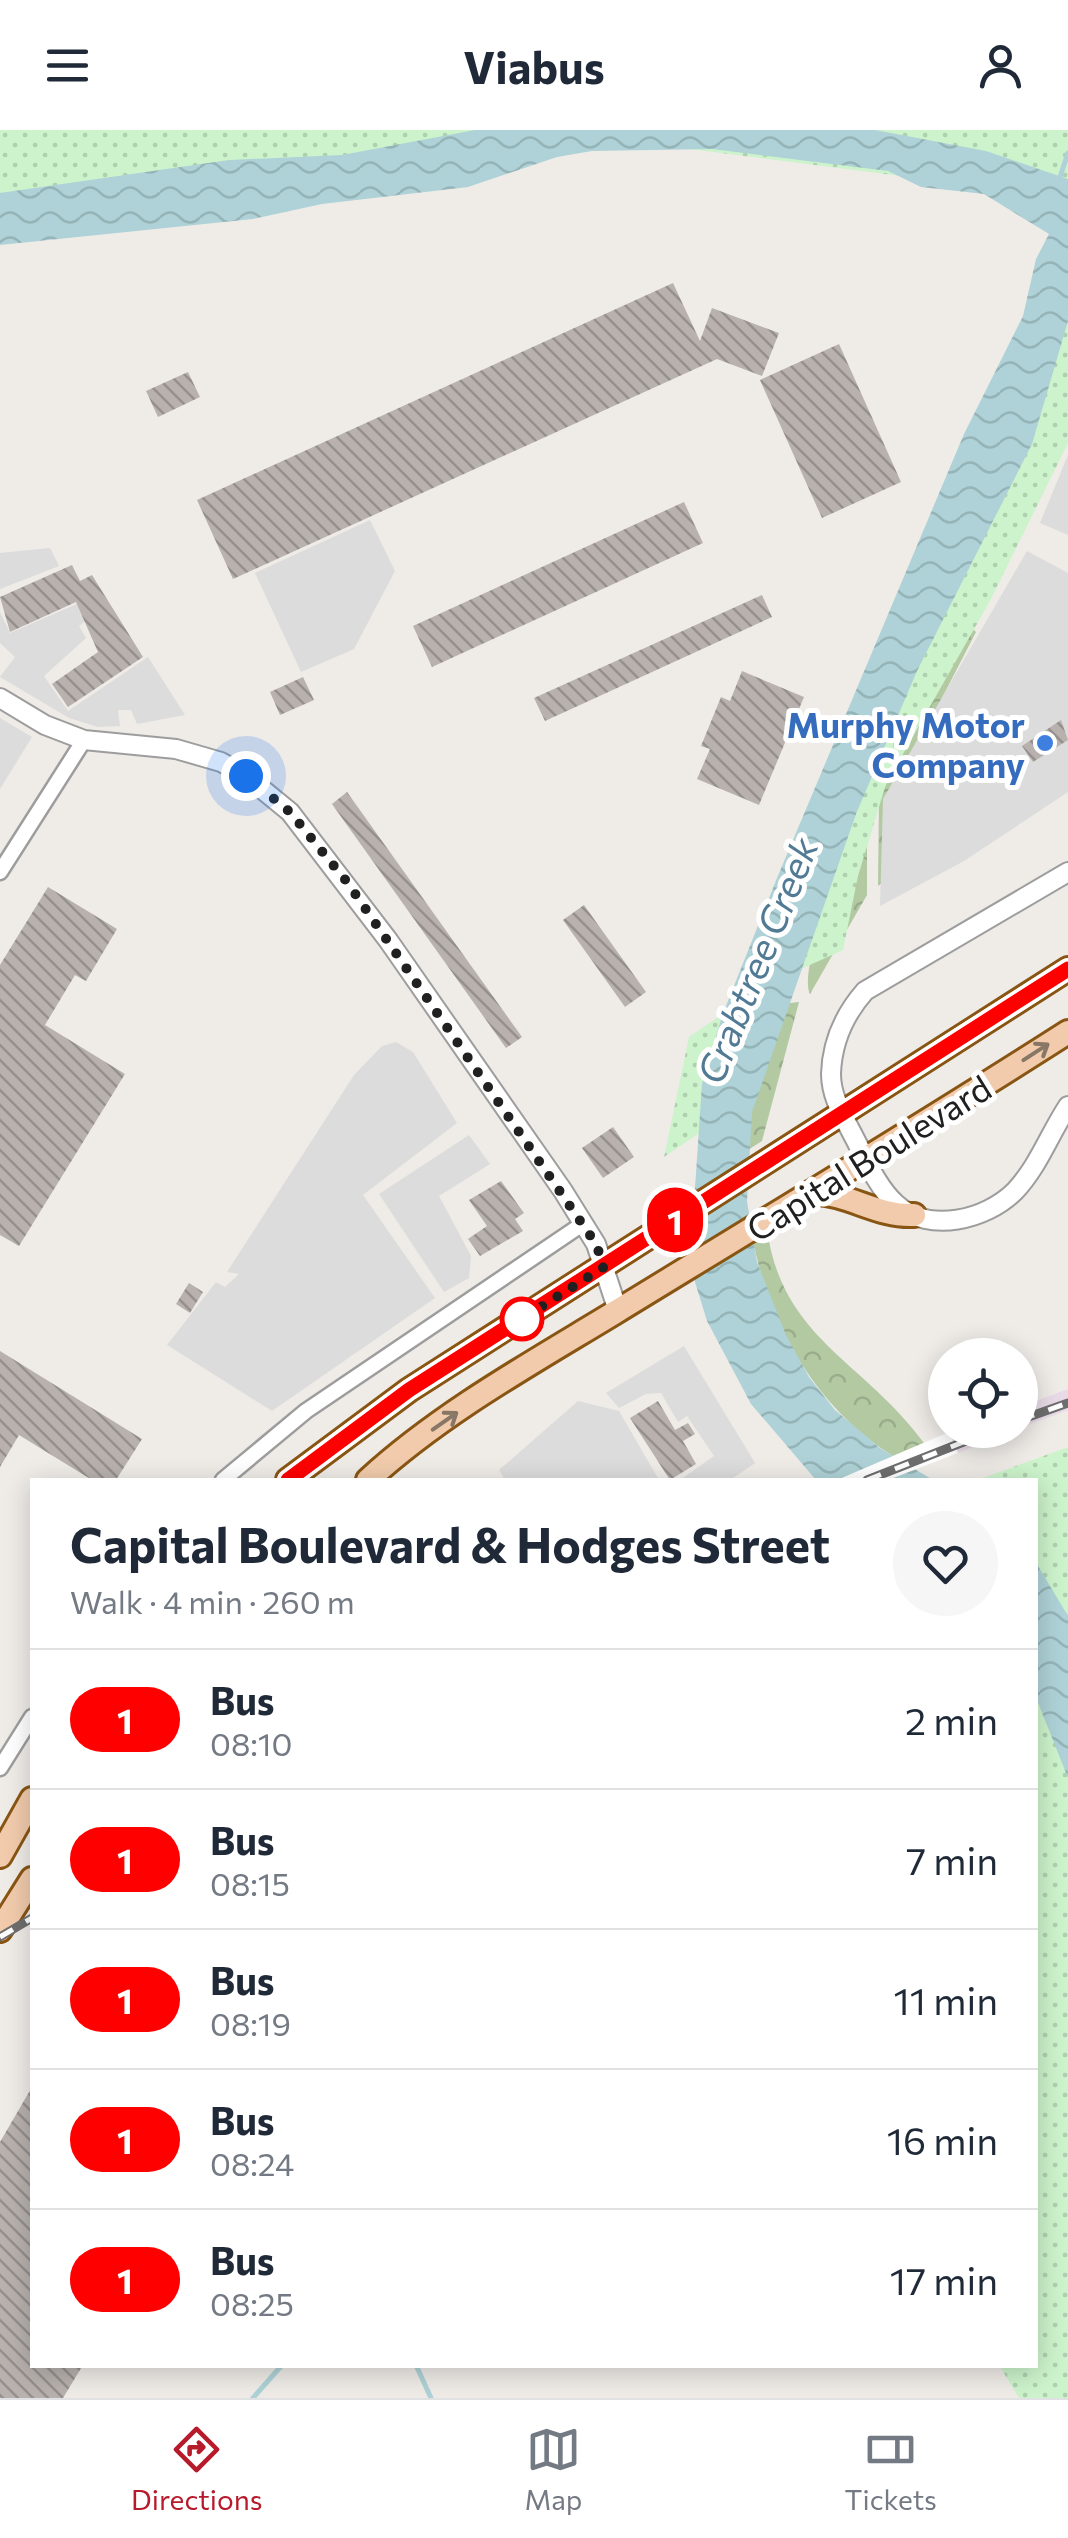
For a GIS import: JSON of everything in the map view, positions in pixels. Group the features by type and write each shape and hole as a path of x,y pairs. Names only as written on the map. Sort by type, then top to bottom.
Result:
{"main road":[{"name":"Capital Boulevard","path":"291,1478 409,1390 799,1141 848,1125 1068,969"},
{"name":"Capital Boulevard","path":"371,1478 450,1417 1068,1032"},
{"path":"805,1197 833,1194 878,1212 914,1215"},
{"path":"0,1856 30,1804"},
{"path":"0,1930 30,1882"}],"street":[{"path":"0,698 45,725 84,740 176,749 221,762 246,776 290,812 388,940 584,1224 618,1311"},
{"path":"0,872 84,740"},
{"path":"1068,872 864,991 844,1016 833,1058 833,1090 866,1161 894,1202 914,1215 965,1218 1001,1202 1028,1174 1068,1106"},
{"path":"225,1478 306,1411 584,1224"},
{"path":"0,1768 30,1719"}],"shaded area":[{"path":"1068,455 1068,535 1040,523"},
{"path":"370,520 395,571 354,649 301,672 255,573"},
{"path":"50,548 59,566 0,589 0,553"},
{"path":"1027,551 1068,573 1068,792 964,861 880,906 883,799"},
{"path":"79,603 87,620 79,626 86,638 44,676 68,711 148,657 185,715 137,724 131,710 118,710 120,726 98,727 69,718 0,677 15,657 0,643 0,612 10,633"},
{"path":"0,718 32,737 0,789"},
{"path":"396,1042 413,1052 457,1123 363,1195 435,1298 272,1411 167,1345 216,1282 225,1287 239,1274 227,1272 354,1075 382,1046"},
{"path":"469,1135 490,1164 439,1196 471,1256 469,1278 444,1292 379,1194"},
{"path":"684,1346 755,1463 733,1478 683,1478 714,1456 687,1416 678,1422 661,1393 646,1394 619,1408 606,1393"},
{"path":"1068,1389 1068,1410 1038,1421 1038,1400"},
{"path":"578,1401 619,1411 658,1478 504,1478 499,1470"}],"green space":[{"path":"0,130 1068,130 1068,227 1037,204 924,179 572,134 0,213"},
{"path":"1068,247 1068,443 990,601 886,784 858,876 843,950 766,985 729,1113 664,1157 689,1037 765,985"},
{"path":"970,626 976,632 910,760 888,877 878,886 879,798"},
{"path":"867,810 867,895 810,994 811,957 819,931"},
{"path":"799,1002 762,1141 748,1150 744,1122 781,1004"},
{"path":"767,1229 789,1297 807,1323 901,1415 924,1443 893,1456 842,1414 800,1362 760,1271 753,1239"},
{"path":"1068,1447 1068,2398 1019,2398 1001,2368 1038,2368 1038,1478 983,1478"}],"water":[{"name":"Crabtree Creek","path":"475,130 875,130 986,151 1068,179 1068,321 1032,444 917,671 856,814 752,1112 747,1201 757,1262 786,1335 809,1377 835,1410 880,1448 930,1478 814,1478 751,1404 707,1321 695,1282 692,1232 702,1084 722,1016 777,878 964,434 1023,316 1036,259 1049,234 984,194 921,187 888,171 712,149 592,151 557,157 468,187 322,204 253,219 0,245 0,193 229,160 342,155"},
{"path":"1038,1566 1068,1616 1068,1778 1038,1703"}],"pier":[{"path":"928,1441 928,1448 956,1448 958,1453 893,1478 842,1478"}],"building":[{"path":"673,283 700,341 712,308 779,333 762,376 717,359 233,579 197,500"},
{"path":"839,344 901,482 822,518 760,380"},
{"path":"188,372 200,397 158,417 146,391"},
{"path":"684,502 703,543 432,667 413,626"},
{"path":"72,565 80,581 92,575 143,657 68,707 52,684 98,652 76,602 10,632 0,597"},
{"path":"762,595 772,617 545,721 534,698"},
{"path":"742,671 804,697 759,805 697,779 710,749 701,746 721,697 730,701"},
{"path":"303,677 314,700 280,715 270,692"},
{"name":"Murphy Motor Company","path":"1061,720 1068,740 1033,762 1022,746"},
{"path":"347,792 522,1037 506,1048 332,804"},
{"path":"48,887 117,929 86,981 75,975 45,1025 125,1074 19,1246 0,1235 0,965"},
{"path":"584,905 646,992 625,1007 563,920"},
{"path":"613,1127 634,1157 603,1178 582,1148"},
{"path":"501,1181 524,1213 515,1219 523,1231 480,1256 468,1239 487,1226 469,1200"},
{"path":"189,1283 203,1292 190,1313 176,1304"},
{"path":"0,1351 142,1439 117,1478 89,1478 19,1435 0,1467"},
{"path":"658,1401 675,1430 688,1423 695,1434 683,1441 696,1464 669,1478 630,1418"},
{"path":"30,2090 30,2368 81,2368 63,2398 0,2398 0,2142"}],"waterway":[{"path":"1060,177 1068,153"},
{"path":"253,2398 279,2368"},
{"path":"417,2368 431,2398"}],"railway":[{"path":"1038,1414 1068,1403"},
{"path":"872,1478 948,1448"},
{"path":"0,1937 30,1919"}],"bus line":[{"name":"1","path":"290,1478 409,1390 1068,969"}],"place":[{"name":"Murphy Motor Company","path":"1045,743"}],"route":[{"path":"246,776 290,812 347,882 596,1244 604,1267 519,1320 522,1319"}]}
